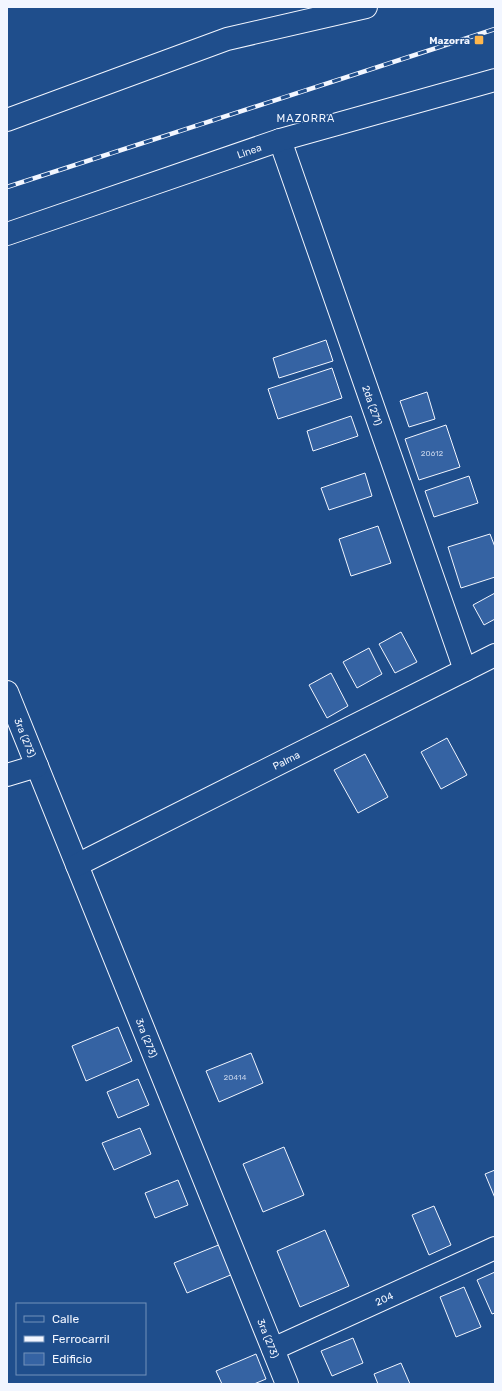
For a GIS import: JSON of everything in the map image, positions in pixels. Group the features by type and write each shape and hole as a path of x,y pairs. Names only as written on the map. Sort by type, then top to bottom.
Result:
{"street":[{"path":"7,120 227,38 366,7"},
{"name":"Linea","path":"7,234 280,140 495,80"},
{"name":"2da (271)","path":"280,140 466,670"},
{"name":"Palma","path":"77,865 495,655"},
{"name":"3ra (273)","path":"7,692 287,1384"},
{"path":"7,775 37,766"},
{"name":"204","path":"273,1349 495,1248"}],"building":[{"path":"326,340 333,361 279,378 273,358"},
{"path":"332,368 342,398 278,419 268,389"},
{"path":"427,392 435,419 409,427 400,401"},
{"path":"351,416 358,436 313,451 307,431"},
{"path":"446,425 460,467 419,480 405,439"},
{"path":"365,473 372,496 329,510 321,488"},
{"path":"469,476 478,503 434,517 425,491"},
{"path":"378,526 391,563 351,576 339,539"},
{"path":"490,534 495,547 495,577 461,588 448,547"},
{"path":"495,593 495,619 484,625 473,605"},
{"path":"401,632 417,662 395,673 379,644"},
{"path":"369,648 382,674 357,688 343,662"},
{"path":"331,673 348,706 327,718 309,685"},
{"path":"447,738 467,775 441,789 421,752"},
{"path":"365,754 388,797 358,813 334,770"},
{"path":"118,1027 132,1061 86,1081 72,1046"},
{"path":"251,1053 263,1083 219,1102 206,1071"},
{"path":"138,1079 149,1105 118,1118 107,1092"},
{"path":"140,1128 151,1154 114,1170 102,1143"},
{"path":"284,1147 304,1195 263,1212 243,1164"},
{"path":"495,1170 495,1198 485,1174"},
{"path":"178,1180 188,1205 155,1218 145,1193"},
{"path":"434,1206 451,1245 429,1255 412,1215"},
{"path":"325,1230 349,1286 300,1307 277,1251"},
{"path":"221,1244 233,1274 187,1293 174,1263"},
{"path":"495,1272 495,1313 492,1314 477,1280"},
{"path":"464,1287 481,1327 456,1337 440,1297"},
{"path":"353,1338 363,1363 332,1376 321,1351"},
{"path":"256,1354 266,1379 254,1384 222,1384 216,1371"},
{"path":"401,1363 410,1384 378,1384 374,1374"}],"railway":[{"path":"7,187 495,29"}],"place":[{"name":"Mazorra","path":"479,40"}],"district":[{"name":"MAZORRA","path":"306,118"}]}
